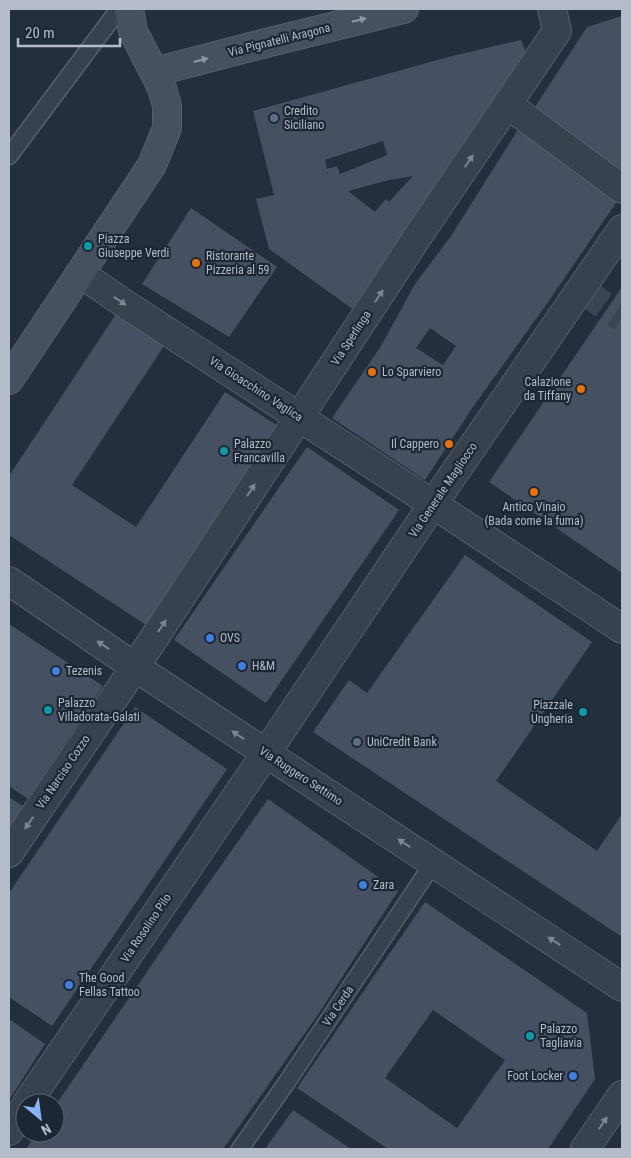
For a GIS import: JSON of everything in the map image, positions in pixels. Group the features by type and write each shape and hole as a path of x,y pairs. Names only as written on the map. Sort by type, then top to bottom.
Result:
{"street":[{"path":"9,380 152,166 167,128 166,106 162,88 132,31 129,9"},
{"name":"Via Pignatelli Aragona","path":"154,72 404,9"},
{"name":"Via Sperlinga","path":"135,667 418,236 557,31 552,9"},
{"path":"507,104 622,190"},
{"name":"Via Generale Magliocco","path":"266,753 433,504 622,230"},
{"name":"Via Gioacchino Vaglica","path":"80,273 622,629"},
{"name":"Via Ruggero Settimo","path":"9,581 135,667 622,987"},
{"name":"Via Narciso Cozzo","path":"9,853 135,667"},
{"name":"Via Rosolino Pilo","path":"34,1093 266,753"},
{"path":"585,1149 622,1095"}],"lane":[{"path":"9,156 119,9"},
{"name":"Via Cerda","path":"240,1149 434,862"}],"building":[{"path":"622,16 622,171 533,110 587,27"},
{"path":"521,40 526,52 354,310 269,249 256,199 274,195 253,111 452,56","holes":["383,141 387,155 340,174 337,166 327,169 325,160","413,176 389,202 386,199 375,212 348,191"]},
{"path":"519,128 618,200 473,407 425,480 332,418 381,346 415,284 451,236","holes":["430,328 456,346 443,365 416,348"]},
{"path":"191,208 277,267 229,337 142,284"},
{"path":"622,287 622,573 489,482"},
{"name":"Palazzo Francavilla","path":"116,314 164,346 72,485 136,527 225,392 278,426 146,625 9,535 9,476"},
{"path":"307,447 399,510 266,703 174,640"},
{"path":"465,555 592,642 496,781 597,851 622,814 622,937 313,732 349,680 367,693"},
{"name":"Palazzo Villadorata-Galati","path":"9,624 103,686 28,799 9,786"},
{"path":"135,707 227,769 52,1026 9,997 9,893"},
{"path":"9,797 23,806 9,828"},
{"path":"268,799 398,891 317,1016 223,1149 26,1149 30,1143 65,1143 64,1093"},
{"name":"Palazzo Tagliavia","path":"425,902 587,1013 595,1079 548,1149 388,1149 297,1088","holes":["433,1010 505,1060 457,1128 385,1078"]},
{"path":"9,1019 45,1044 9,1100"},
{"path":"293,1110 351,1149 265,1149"}],"tunnel":[{"path":"581,289 622,318"}],"place":[{"name":"Credito Siciliano","path":"274,118"},
{"name":"Piazza Giuseppe Verdi","path":"88,246"},
{"name":"Ristorante Pizzeria al 59","path":"196,263"},
{"name":"Lo Sparviero","path":"372,372"},
{"name":"Calazione da Tiffany","path":"581,389"},
{"name":"Il Cappero","path":"449,444"},
{"name":"Palazzo Francavilla","path":"224,451"},
{"name":"Antico Vinaio (Bada come la fuma)","path":"534,492"},
{"name":"OVS","path":"210,638"},
{"name":"H&M","path":"242,666"},
{"name":"Tezenis","path":"56,671"},
{"name":"Palazzo Villadorata-Galati","path":"48,710"},
{"name":"Piazzale Ungheria","path":"583,712"},
{"name":"UniCredit Bank","path":"357,742"},
{"name":"Zara","path":"363,885"},
{"name":"The Good Fellas Tattoo","path":"69,985"},
{"name":"Palazzo Tagliavia","path":"530,1036"},
{"name":"Foot Locker","path":"573,1076"}]}
